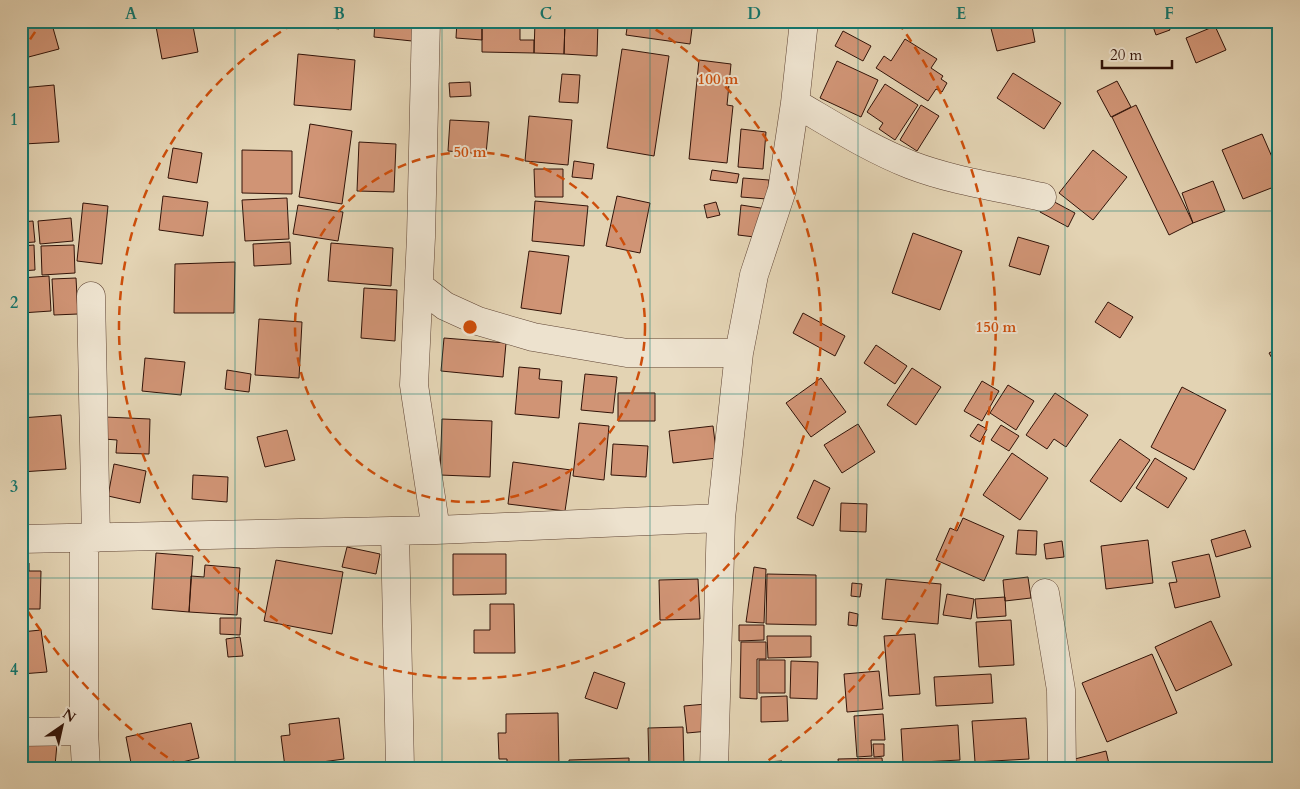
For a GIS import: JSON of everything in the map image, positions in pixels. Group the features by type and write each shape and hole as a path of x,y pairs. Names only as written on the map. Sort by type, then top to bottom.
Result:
{"street":[{"path":"426,21 419,286 414,385 436,530"},
{"path":"714,768 721,518 739,353 754,275 782,190 795,103 804,21"},
{"path":"795,103 867,144 911,165 967,182 1042,197"},
{"path":"419,286 445,306 478,321 533,337 627,352 739,353"},
{"path":"86,768 84,731 90,538 91,296"},
{"path":"21,539 436,530 721,518"},
{"path":"395,530 400,768"},
{"path":"1045,593 1061,690 1062,768"},
{"path":"21,732 84,731"}],"building":[{"path":"21,21 51,21 59,49 21,59"},
{"path":"155,21 192,21 198,52 162,59"},
{"path":"326,21 340,21 339,29 325,27"},
{"path":"375,21 415,21 412,41 374,37"},
{"path":"457,21 482,21 482,40 456,38"},
{"path":"482,21 520,21 520,40 534,40 534,53 482,52"},
{"path":"535,21 565,21 564,54 534,53"},
{"path":"565,21 598,21 597,56 564,54"},
{"path":"628,21 693,21 690,44 626,35"},
{"path":"989,21 1031,21 1035,42 997,51"},
{"path":"1151,21 1167,21 1170,30 1156,35"},
{"path":"1215,26 1226,50 1196,63 1186,38"},
{"path":"843,31 871,46 863,61 835,46"},
{"path":"905,39 937,59 931,68 943,76 941,79 947,83 942,92 936,89 928,101 876,68 884,56 891,61"},
{"path":"622,49 669,56 654,156 607,148"},
{"path":"298,54 355,60 351,110 294,105"},
{"path":"699,60 731,64 727,105 733,106 727,163 689,159"},
{"path":"837,61 878,80 861,117 820,98"},
{"path":"1013,73 1061,103 1044,129 997,98"},
{"path":"562,74 580,75 578,103 559,102"},
{"path":"1117,81 1131,107 1111,117 1097,91"},
{"path":"470,82 471,96 450,97 449,83"},
{"path":"885,84 918,105 895,140 879,129 883,123 867,112"},
{"path":"54,85 59,142 24,144 21,130 21,88"},
{"path":"921,105 939,116 917,151 900,140"},
{"path":"1136,105 1193,223 1169,235 1112,117"},
{"path":"529,116 572,120 568,165 525,161"},
{"path":"450,120 489,122 486,154 448,151"},
{"path":"310,124 352,131 342,204 299,197"},
{"path":"741,129 766,132 763,169 738,167"},
{"path":"1262,134 1279,173 1279,185 1243,199 1222,150"},
{"path":"359,142 396,144 394,192 357,191"},
{"path":"173,148 202,153 197,183 168,178"},
{"path":"242,150 292,151 292,194 242,193"},
{"path":"1093,150 1127,177 1093,220 1059,193"},
{"path":"574,161 594,164 592,179 572,177"},
{"path":"534,169 563,169 563,197 535,197"},
{"path":"712,170 739,174 737,183 710,180"},
{"path":"743,178 769,180 767,199 741,197"},
{"path":"1213,181 1225,211 1193,223 1182,193"},
{"path":"163,196 208,202 203,236 159,230"},
{"path":"617,196 650,203 640,253 606,246"},
{"path":"287,198 289,239 245,241 242,200"},
{"path":"1047,198 1075,213 1068,227 1040,212"},
{"path":"535,201 588,206 584,246 532,241"},
{"path":"716,202 720,215 707,218 704,205"},
{"path":"83,203 108,206 102,264 77,261"},
{"path":"298,205 343,212 338,241 293,234"},
{"path":"741,205 767,209 763,238 738,235"},
{"path":"71,218 73,241 40,244 38,221"},
{"path":"33,221 35,242 21,243 21,222"},
{"path":"913,233 962,251 940,310 892,293"},
{"path":"1018,237 1049,246 1040,275 1009,266"},
{"path":"290,242 291,264 254,266 253,244"},
{"path":"331,243 393,248 391,286 328,281"},
{"path":"34,245 35,270 21,271 21,246"},
{"path":"74,245 75,273 42,275 41,246"},
{"path":"529,251 569,256 561,314 521,308"},
{"path":"235,262 234,313 174,313 175,264"},
{"path":"49,276 51,311 21,313 21,278"},
{"path":"76,278 78,314 54,315 52,279"},
{"path":"364,288 397,290 395,341 361,338"},
{"path":"1108,302 1133,317 1120,338 1095,322"},
{"path":"803,313 845,336 835,356 793,333"},
{"path":"259,319 302,322 299,378 255,375"},
{"path":"444,338 506,343 503,377 441,371"},
{"path":"876,345 907,366 895,384 864,363"},
{"path":"1279,348 1279,371 1269,353"},
{"path":"145,358 185,362 181,395 142,391"},
{"path":"519,367 540,369 539,379 562,381 559,418 515,414"},
{"path":"912,368 941,387 916,425 887,405"},
{"path":"227,370 251,374 249,392 225,389"},
{"path":"585,374 617,377 613,413 581,410"},
{"path":"821,378 846,412 811,437 786,403"},
{"path":"982,381 999,391 982,421 964,411"},
{"path":"1008,385 1034,401 1016,430 990,413"},
{"path":"1182,387 1226,410 1194,470 1151,447"},
{"path":"618,393 655,393 655,421 618,421"},
{"path":"1055,393 1088,415 1066,447 1054,439 1047,449 1026,435"},
{"path":"61,415 66,469 21,472 21,418"},
{"path":"105,417 150,419 149,454 116,453 117,440 104,439"},
{"path":"442,419 492,421 490,477 440,475"},
{"path":"579,423 609,426 604,480 573,476"},
{"path":"858,424 875,452 842,473 824,445"},
{"path":"978,424 987,429 980,442 970,436"},
{"path":"1001,425 1019,436 1009,451 991,440"},
{"path":"713,426 717,458 673,463 669,431"},
{"path":"287,430 295,460 265,467 257,437"},
{"path":"1120,439 1150,460 1121,502 1090,481"},
{"path":"613,444 648,446 646,477 611,475"},
{"path":"1012,453 1048,478 1020,520 983,495"},
{"path":"1155,458 1187,478 1168,508 1136,488"},
{"path":"513,462 571,470 565,511 508,504"},
{"path":"114,464 146,471 140,503 108,496"},
{"path":"193,475 228,477 227,502 192,499"},
{"path":"814,480 830,488 813,526 797,518"},
{"path":"841,503 867,504 866,532 840,531"},
{"path":"963,518 1004,536 984,581 936,560 950,528 957,531"},
{"path":"1018,530 1037,531 1036,555 1016,554"},
{"path":"1245,530 1251,547 1216,557 1211,540"},
{"path":"1148,540 1153,583 1106,589 1101,546"},
{"path":"1062,541 1064,557 1046,559 1044,544"},
{"path":"347,547 380,554 376,574 342,567"},
{"path":"156,553 193,556 189,612 152,609"},
{"path":"453,554 506,554 506,594 453,595"},
{"path":"1209,554 1220,597 1175,608 1169,583 1177,582 1172,562"},
{"path":"276,560 343,572 332,634 264,621"},
{"path":"21,563 29,563 29,571 41,571 40,609 21,609"},
{"path":"205,565 240,568 237,615 189,612 191,576 204,577"},
{"path":"754,567 766,569 764,623 746,622"},
{"path":"767,574 816,575 816,625 766,624"},
{"path":"1028,577 1031,598 1005,601 1003,580"},
{"path":"698,579 700,619 660,620 659,580"},
{"path":"886,579 941,584 938,624 882,619"},
{"path":"852,583 862,584 860,597 851,596"},
{"path":"947,594 974,599 971,619 943,615"},
{"path":"1005,597 1006,616 977,618 975,599"},
{"path":"490,604 514,604 515,653 474,653 474,630 490,630"},
{"path":"849,612 858,614 857,626 848,625"},
{"path":"220,618 241,618 240,635 220,634"},
{"path":"1011,620 1014,665 979,667 976,622"},
{"path":"1211,621 1232,665 1176,691 1155,647"},
{"path":"739,625 764,625 764,640 739,641"},
{"path":"41,630 47,672 21,674 21,632"},
{"path":"915,634 920,694 889,696 884,636"},
{"path":"767,636 811,636 811,657 768,658"},
{"path":"240,637 243,656 228,657 226,639"},
{"path":"741,642 766,642 766,659 757,659 757,699 740,698"},
{"path":"1152,654 1177,713 1107,742 1082,683"},
{"path":"759,660 785,660 785,693 759,693"},
{"path":"791,661 818,662 817,699 790,698"},
{"path":"879,671 883,709 847,712 844,674"},
{"path":"594,672 625,683 617,709 585,698"},
{"path":"991,674 993,703 936,706 934,677"},
{"path":"787,696 788,721 761,722 761,697"},
{"path":"706,704 709,731 687,733 684,706"},
{"path":"558,713 559,768 507,768 507,759 499,759 498,733 506,733 506,714"},
{"path":"883,714 885,740 871,740 872,756 857,757 854,716"},
{"path":"339,718 344,759 285,767 281,736 290,735 289,724"},
{"path":"1026,718 1029,759 975,762 972,721"},
{"path":"191,723 199,758 178,763 179,768 132,768 126,737"},
{"path":"958,725 960,760 903,763 901,729"},
{"path":"683,727 684,768 649,768 648,728"},
{"path":"24,741 57,744 55,766 62,768 21,768"},
{"path":"873,744 884,744 884,756 874,757"},
{"path":"1106,751 1110,768 1073,768 1071,760"},
{"path":"629,758 629,768 569,768 569,760"},
{"path":"882,758 883,768 839,768 838,759"},
{"path":"782,761 783,768 751,768 751,763"}]}
